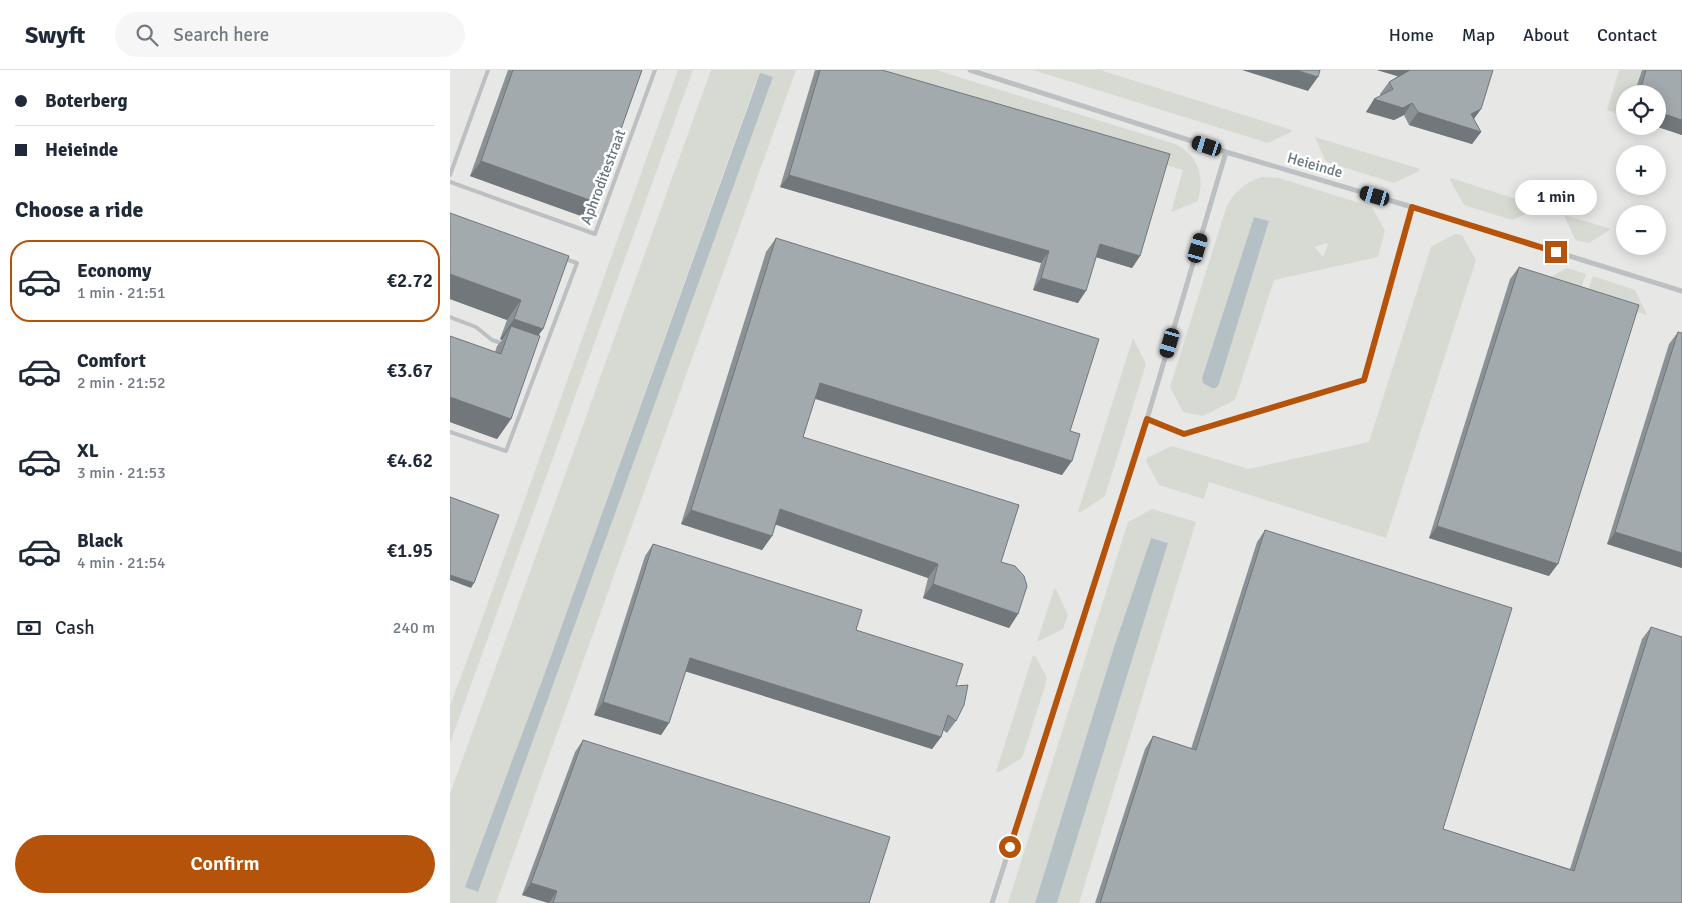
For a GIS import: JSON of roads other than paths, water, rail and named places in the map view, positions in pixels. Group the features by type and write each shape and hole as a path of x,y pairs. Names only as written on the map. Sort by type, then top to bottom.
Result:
{"street":[{"name":"Heieinde","path":"970,70 1226,152 1682,290"},
{"path":"992,903 1147,419 1226,152"}],"lane":[{"path":"450,175 488,70"},
{"name":"Aphroditestraat","path":"450,182 595,234 655,70"},
{"path":"1147,419 1184,434 1364,380 1412,207"},
{"path":"450,432 506,451 577,263 559,256"},
{"path":"450,317 476,327 492,340 508,346"},
{"path":"533,355 541,358"}]}
